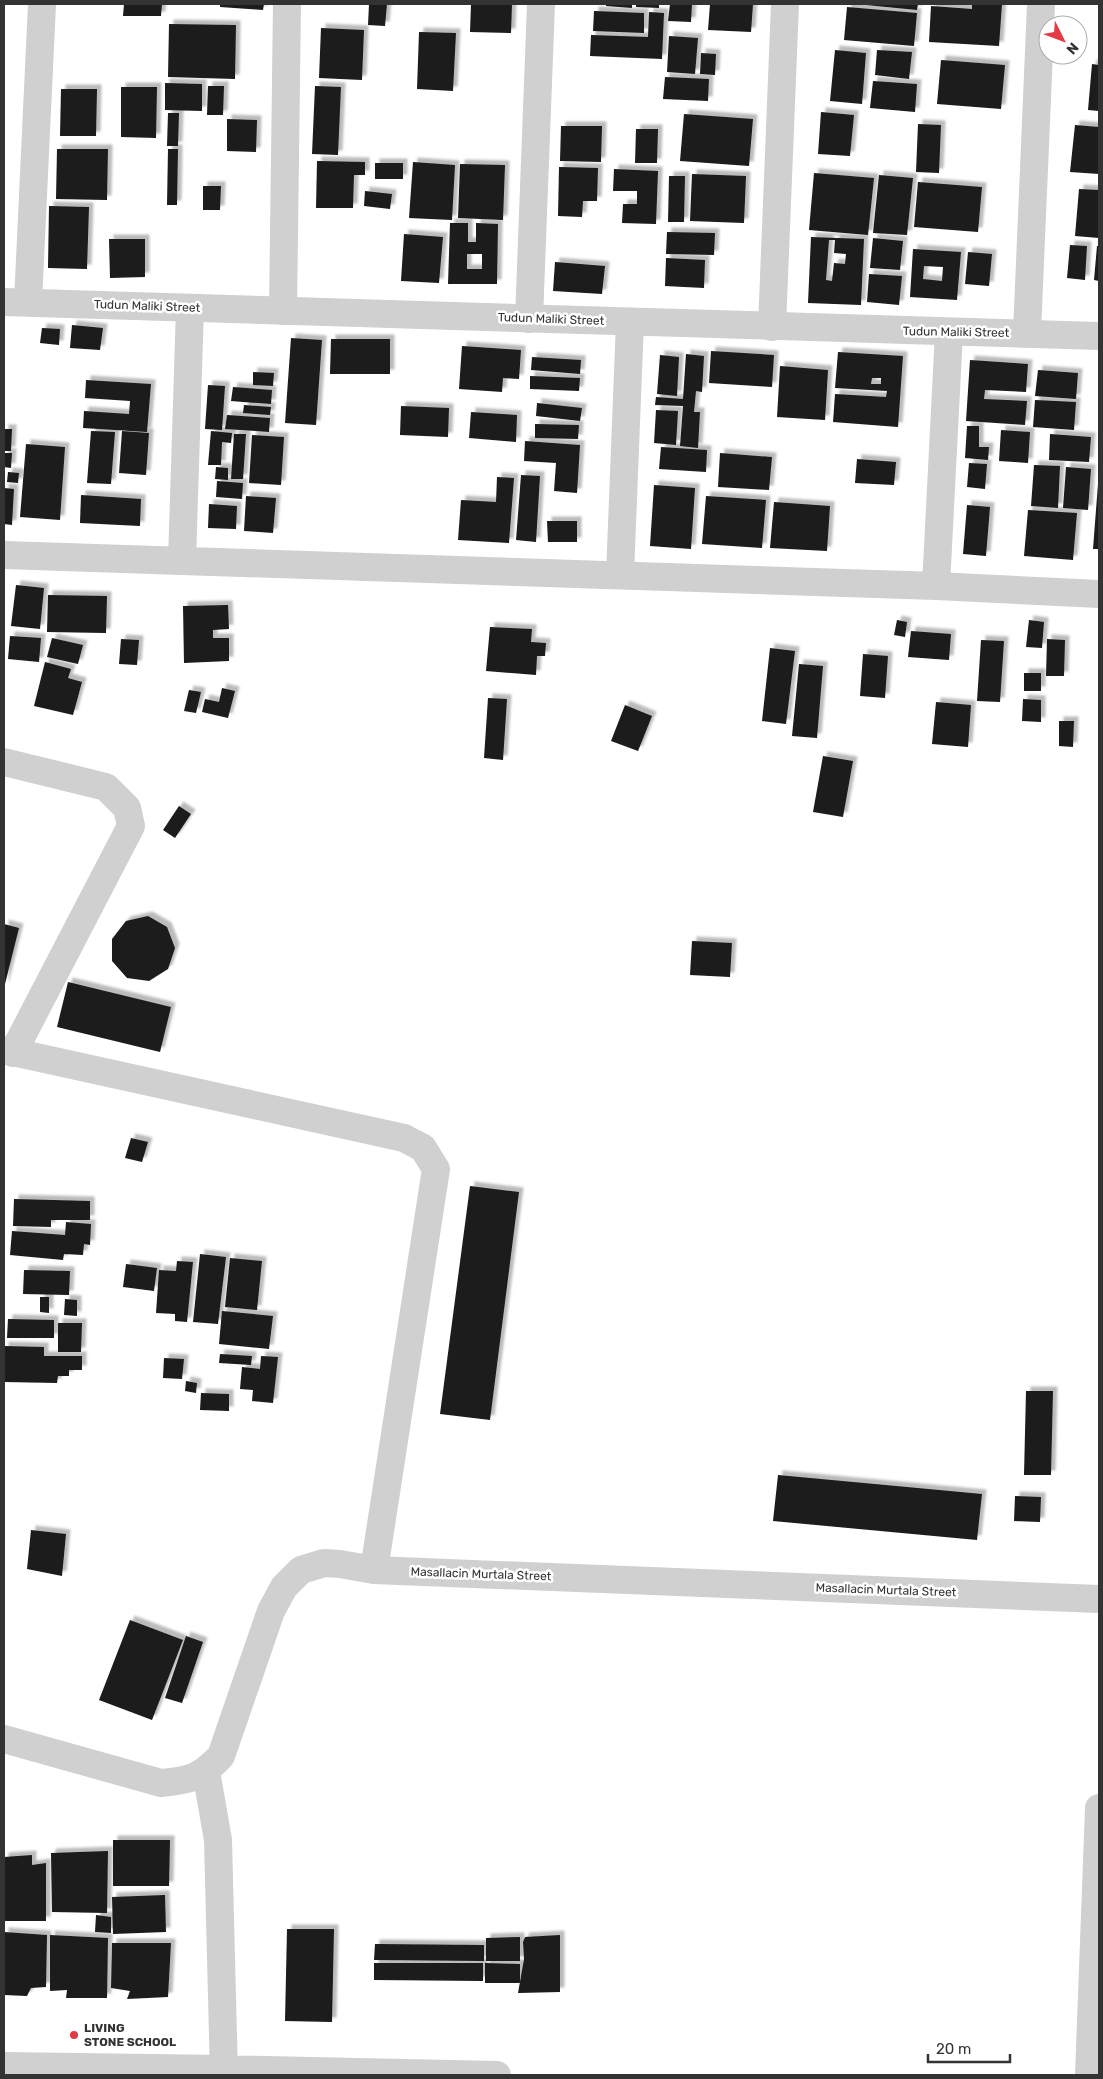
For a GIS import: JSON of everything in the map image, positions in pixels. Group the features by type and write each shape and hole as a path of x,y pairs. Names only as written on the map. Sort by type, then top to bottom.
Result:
{"street":[{"path":"16,302 42,4"},
{"path":"283,311 287,4"},
{"path":"528,319 541,4"},
{"path":"772,326 785,4"},
{"path":"1027,333 1041,4"},
{"name":"Tudun Maliki Street","path":"16,302 1099,336"},
{"path":"182,561 190,308"},
{"path":"620,575 630,322"},
{"path":"936,586 949,332"},
{"path":"4,555 936,586 1099,594"},
{"path":"4,762 106,787 127,808 131,826 9,1052 404,1138 423,1148 436,1169 374,1570"},
{"name":"Masallacin Murtala Street","path":"4,1739 161,1783 188,1780 206,1771 221,1756 271,1611 284,1587 301,1570 324,1563 374,1570 1099,1599"},
{"path":"206,1771 218,1840 224,2072"},
{"path":"1089,2075 1099,1808"},
{"path":"4,2066 224,2072 497,2075"}],"building":[{"path":"124,4 162,4 161,16 123,16"},
{"path":"220,4 264,4 263,10 220,7"},
{"path":"369,4 387,4 385,26 368,25"},
{"path":"471,4 512,4 511,33 470,32"},
{"path":"606,4 632,4 632,8 606,6"},
{"path":"636,4 659,4 659,8 636,7"},
{"path":"670,4 692,4 691,22 668,21"},
{"path":"710,4 753,4 751,32 708,30"},
{"path":"856,4 918,4 917,10"},
{"path":"972,4 1002,4 999,46 929,42 931,6 972,9"},
{"path":"847,7 917,13 914,46 844,40"},
{"path":"594,11 644,13 644,33 593,31"},
{"path":"649,12 664,13 662,59 590,56 591,35 648,37"},
{"path":"169,24 236,25 235,79 168,77"},
{"path":"321,28 364,30 362,80 319,78"},
{"path":"419,32 456,33 453,91 417,89"},
{"path":"669,36 698,38 695,74 667,72"},
{"path":"835,50 866,53 862,104 830,101"},
{"path":"877,50 912,52 909,79 875,75"},
{"path":"701,53 716,54 715,75 700,74"},
{"path":"941,60 1005,65 1001,109 937,104"},
{"path":"1092,64 1099,65 1099,111 1088,110"},
{"path":"665,77 709,79 708,101 663,99"},
{"path":"873,81 917,84 915,112 870,108"},
{"path":"165,83 202,84 202,111 165,110"},
{"path":"208,86 224,86 223,115 207,115"},
{"path":"315,86 341,87 338,155 312,154"},
{"path":"121,87 157,87 156,138 121,137"},
{"path":"61,89 97,89 96,136 60,136"},
{"path":"821,112 854,115 850,156 818,154"},
{"path":"168,113 179,113 178,146 167,146"},
{"path":"684,114 753,119 749,166 680,161"},
{"path":"227,119 257,120 256,152 227,151"},
{"path":"918,124 941,125 939,173 916,172"},
{"path":"1075,125 1099,127 1099,174 1070,172"},
{"path":"561,126 602,126 601,162 560,161"},
{"path":"636,129 658,129 657,163 635,163"},
{"path":"57,149 108,149 107,200 56,199"},
{"path":"168,149 178,149 177,205 167,205"},
{"path":"317,161 365,162 365,175 354,175 353,208 316,208"},
{"path":"413,162 455,165 452,220 409,218"},
{"path":"375,163 403,163 403,179 375,179"},
{"path":"460,164 505,165 503,220 458,218"},
{"path":"559,167 598,168 597,201 583,201 582,217 558,216"},
{"path":"614,169 658,171 656,224 622,223 623,204 637,204 637,191 613,191"},
{"path":"814,173 874,178 868,235 809,230"},
{"path":"692,174 746,176 744,223 690,221"},
{"path":"879,175 913,178 907,235 873,233"},
{"path":"669,176 685,176 684,222 668,222"},
{"path":"918,182 982,187 978,232 914,227"},
{"path":"203,186 221,186 220,210 203,210"},
{"path":"1079,189 1099,190 1099,238 1075,236"},
{"path":"365,191 392,194 390,209 364,206"},
{"path":"49,206 89,207 87,269 48,268"},
{"path":"450,223 468,223 468,242 476,242 476,223 498,224 497,284 448,284","holes":["467,254 482,254 482,269 467,269"]},
{"path":"667,232 715,233 714,255 666,254"},
{"path":"404,234 443,237 439,283 401,281"},
{"path":"811,237 864,239 861,305 808,303","holes":["829,240 835,240 834,253 846,254 845,264 834,263 832,281 826,280"]},
{"path":"873,238 903,241 900,270 870,268"},
{"path":"109,239 145,239 145,277 110,278"},
{"path":"1070,245 1087,246 1085,280 1067,278"},
{"path":"1097,246 1099,246 1099,281 1094,280"},
{"path":"913,249 961,252 957,300 910,297","holes":["924,266 943,267 942,281 923,279"]},
{"path":"968,252 992,254 989,286 965,284"},
{"path":"666,258 705,260 704,288 665,286"},
{"path":"555,262 605,266 602,294 553,291"},
{"path":"869,274 902,276 899,305 867,302"},
{"path":"72,325 103,328 100,350 70,348"},
{"path":"42,328 60,329 59,345 40,343"},
{"path":"291,338 322,340 316,425 285,423"},
{"path":"331,339 390,339 390,374 330,374"},
{"path":"462,346 521,350 519,379 503,378 502,392 459,389"},
{"path":"711,351 774,355 772,387 709,383"},
{"path":"838,352 903,356 898,427 833,422 835,394 886,397 887,391 835,388","holes":["872,378 881,378 881,384 871,384"]},
{"path":"686,354 704,356 702,392 696,391 694,412 700,412 698,448 680,446 683,406 655,405 656,397 683,399"},
{"path":"660,355 679,357 677,396 657,394"},
{"path":"532,357 581,360 580,374 531,370"},
{"path":"970,360 1028,364 1026,392 985,390 984,399 1027,401 1025,425 966,421"},
{"path":"780,366 828,370 825,420 777,417"},
{"path":"1038,370 1078,373 1076,399 1035,396"},
{"path":"253,372 274,373 273,386 253,385"},
{"path":"530,376 580,378 579,391 530,389"},
{"path":"86,380 151,384 147,432 83,428 84,411 129,414 130,401 85,398"},
{"path":"208,385 225,386 222,430 205,429"},
{"path":"233,387 272,390 271,404 231,401"},
{"path":"1035,400 1076,402 1074,430 1033,427"},
{"path":"537,403 582,408 580,421 536,416"},
{"path":"244,405 271,407 270,415 243,413"},
{"path":"401,406 449,408 448,437 400,435"},
{"path":"656,410 678,411 676,445 654,443"},
{"path":"471,412 517,415 516,442 469,438"},
{"path":"227,415 270,418 269,432 225,429"},
{"path":"535,424 579,425 578,439 535,438"},
{"path":"967,426 979,426 979,447 989,447 988,460 965,458"},
{"path":"4,429 12,429 11,451 4,451"},
{"path":"1001,430 1030,432 1028,463 999,461"},
{"path":"91,431 115,432 111,484 87,483"},
{"path":"122,431 149,433 146,475 119,473"},
{"path":"211,431 232,433 231,443 222,442 221,465 208,465"},
{"path":"234,434 246,434 243,479 231,479"},
{"path":"1050,434 1091,437 1089,462 1049,460"},
{"path":"252,435 284,437 281,485 249,483"},
{"path":"525,441 580,445 577,493 554,491 556,463 524,461"},
{"path":"26,444 65,447 60,520 20,517"},
{"path":"661,447 707,450 706,472 659,469"},
{"path":"4,453 12,453 11,468 4,467"},
{"path":"720,453 772,457 769,490 718,487"},
{"path":"857,459 896,462 894,485 855,483"},
{"path":"969,463 987,464 985,489 967,487"},
{"path":"1034,465 1060,466 1058,508 1031,506"},
{"path":"216,467 228,468 228,480 215,479"},
{"path":"1066,467 1091,469 1088,510 1063,508"},
{"path":"8,472 19,473 18,483 7,482"},
{"path":"521,475 540,476 536,542 516,540"},
{"path":"497,477 514,478 509,543 458,540 461,500 496,502"},
{"path":"217,481 243,483 242,499 216,497"},
{"path":"1098,484 1099,549 1093,549"},
{"path":"654,485 695,488 691,549 650,546"},
{"path":"4,488 14,489 12,525 4,524"},
{"path":"81,495 141,499 140,526 80,523"},
{"path":"246,496 276,498 273,533 244,531"},
{"path":"706,496 766,500 762,548 702,544"},
{"path":"774,502 830,506 827,551 770,548"},
{"path":"209,504 237,506 236,529 208,528"},
{"path":"967,505 990,507 986,556 963,554"},
{"path":"1028,510 1077,513 1073,560 1024,556"},
{"path":"547,521 577,521 577,542 548,542"},
{"path":"16,585 44,588 40,629 11,626"},
{"path":"48,595 107,596 106,633 47,632"},
{"path":"228,605 229,629 213,630 213,638 229,638 229,661 184,663 183,606"},
{"path":"897,620 907,622 905,637 894,635"},
{"path":"1029,620 1044,622 1042,648 1026,647"},
{"path":"490,627 532,629 531,642 546,643 545,656 537,656 536,675 486,671"},
{"path":"911,631 951,634 949,660 908,657"},
{"path":"10,636 41,638 39,662 8,659"},
{"path":"52,638 83,645 78,664 47,657"},
{"path":"121,639 139,640 137,665 119,664"},
{"path":"1047,639 1065,640 1064,676 1046,676"},
{"path":"981,640 1004,641 1000,702 977,701"},
{"path":"770,648 795,651 786,724 762,721"},
{"path":"863,654 888,656 885,698 860,696"},
{"path":"45,662 71,669 68,678 82,682 73,715 34,706"},
{"path":"799,664 823,666 817,738 792,736"},
{"path":"1024,673 1041,673 1041,691 1024,691"},
{"path":"222,688 235,691 228,718 202,712 205,699 219,702"},
{"path":"189,690 201,692 196,713 184,711"},
{"path":"488,698 507,699 503,760 484,758"},
{"path":"1023,699 1041,700 1041,722 1022,721"},
{"path":"936,702 971,705 968,747 932,744"},
{"path":"625,705 652,716 638,751 611,741"},
{"path":"1059,721 1074,721 1073,747 1059,746"},
{"path":"823,756 853,761 843,817 813,812"},
{"path":"179,806 191,814 175,838 163,830"},
{"path":"148,916 167,927 175,948 168,969 149,981 127,978 112,961 112,939 126,921"},
{"path":"4,924 19,928 4,988"},
{"path":"692,941 732,943 730,977 690,975"},
{"path":"68,982 171,1007 160,1052 57,1027"},
{"path":"131,1138 148,1142 142,1162 125,1158"},
{"path":"470,1186 519,1192 490,1420 440,1414"},
{"path":"14,1199 90,1201 90,1220 51,1220 51,1227 13,1226"},
{"path":"66,1222 91,1224 90,1245 84,1244 83,1255 64,1254 63,1260 10,1255 12,1231 65,1235"},
{"path":"200,1254 226,1257 218,1324 193,1322"},
{"path":"230,1258 262,1261 257,1310 225,1307"},
{"path":"177,1261 193,1262 187,1322 175,1321 175,1314 156,1313 159,1270 176,1271"},
{"path":"126,1264 157,1268 154,1291 123,1287"},
{"path":"24,1270 70,1271 69,1295 23,1294"},
{"path":"40,1297 49,1297 49,1313 40,1312"},
{"path":"65,1299 77,1300 77,1316 64,1315"},
{"path":"222,1311 273,1316 269,1349 219,1344"},
{"path":"8,1319 54,1320 54,1338 7,1338"},
{"path":"58,1323 82,1323 81,1352 58,1352"},
{"path":"4,1346 44,1347 44,1356 82,1356 82,1370 69,1370 69,1376 58,1376 57,1383 4,1382"},
{"path":"220,1354 252,1356 251,1365 219,1363"},
{"path":"261,1356 278,1357 273,1403 252,1401 253,1390 240,1389 242,1367 260,1369"},
{"path":"164,1358 184,1359 182,1379 163,1378"},
{"path":"186,1381 197,1383 196,1393 185,1391"},
{"path":"1026,1391 1053,1391 1051,1475 1024,1475"},
{"path":"201,1393 229,1394 229,1411 200,1410"},
{"path":"778,1475 982,1494 977,1540 773,1521"},
{"path":"1015,1496 1041,1497 1040,1522 1014,1521"},
{"path":"31,1530 66,1534 62,1576 27,1569"},
{"path":"130,1620 183,1640 152,1720 99,1700"},
{"path":"186,1636 203,1642 182,1703 165,1698"},
{"path":"113,1840 170,1840 169,1886 113,1886"},
{"path":"108,1851 107,1913 52,1912 51,1853"},
{"path":"32,1855 32,1865 46,1863 46,1921 4,1921 4,1857"},
{"path":"165,1895 166,1932 113,1934 112,1897"},
{"path":"96,1915 111,1917 111,1933 95,1932"},
{"path":"287,1929 334,1929 332,2022 285,2021"},
{"path":"4,1932 47,1935 46,1987 31,1988 27,1996 4,1995"},
{"name":"LIVING STONE SCHOOL","path":"50,1935 108,1938 107,1998 66,1998 67,1990 50,1991"},
{"path":"560,1935 560,1992 518,1993 524,1959 523,1942 525,1937"},
{"path":"520,1937 520,1961 486,1961 486,1938"},
{"name":"LIVING STONE SCHOOL","path":"112,1943 171,1943 168,1997 127,1999 130,1991 111,1988"},
{"path":"375,1944 484,1945 484,1961 374,1960"},
{"path":"374,1963 483,1963 483,1981 374,1980"},
{"path":"485,1963 520,1964 520,1983 485,1983"}],"place":[{"name":"LIVING STONE SCHOOL","path":"74,2035"}]}
